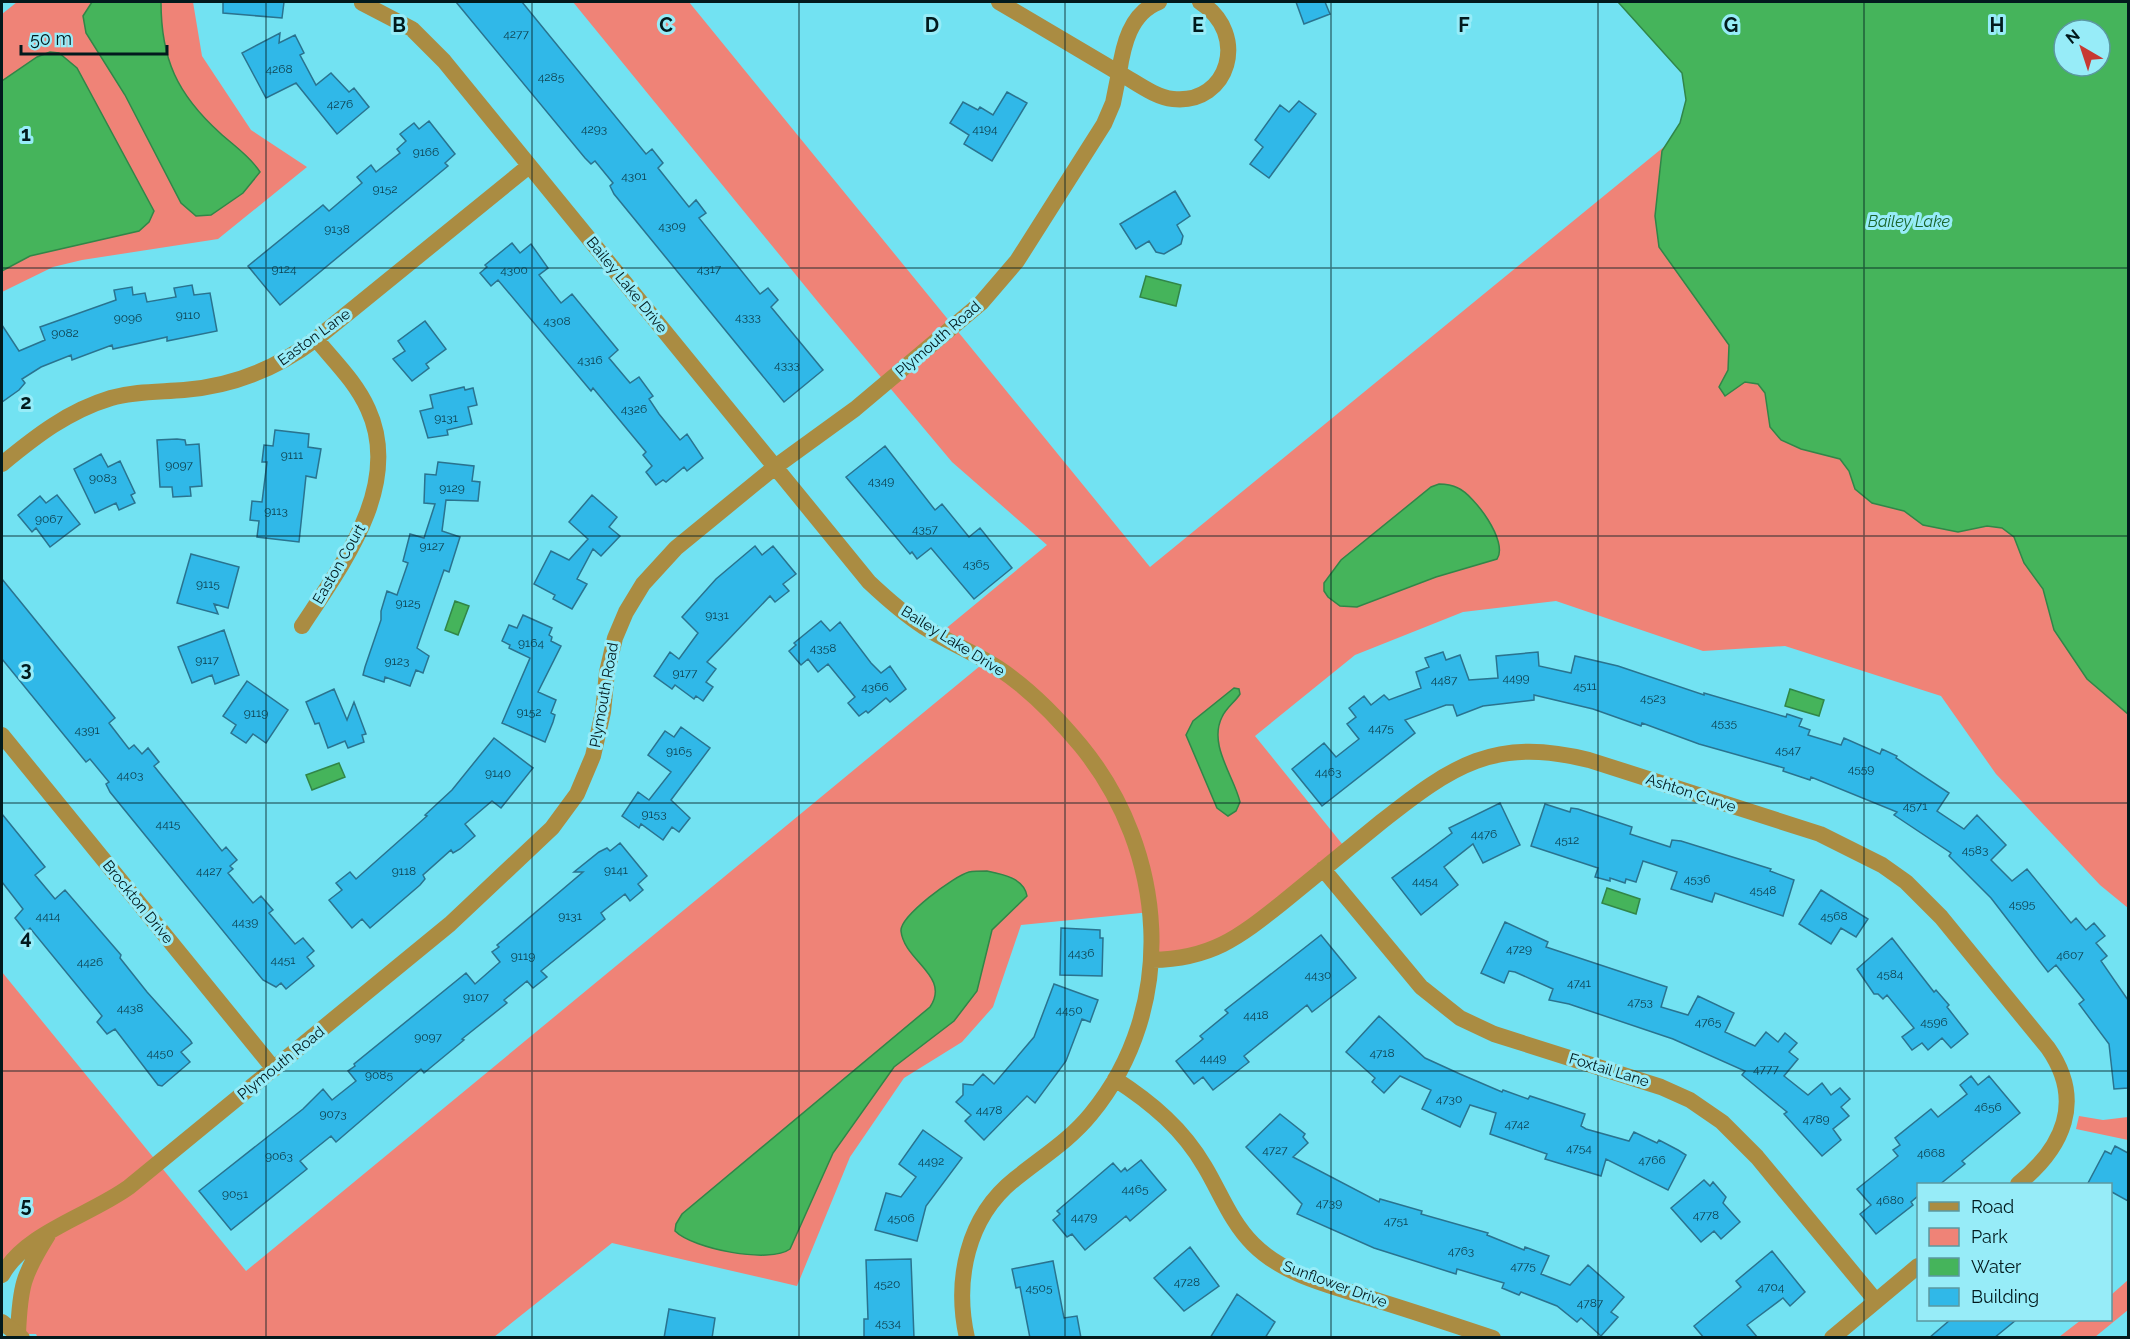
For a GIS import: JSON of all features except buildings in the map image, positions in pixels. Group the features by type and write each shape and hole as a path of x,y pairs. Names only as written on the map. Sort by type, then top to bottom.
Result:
{"street":[{"path":"999,2 1119,73 1157,94 1173,99 1197,95 1217,81 1226,67 1229,51 1228,36 1222,21 1212,9 1200,2"},
{"name":"Plymouth Road","path":"2,1275 10,1260 27,1244 48,1235 129,1187 274,1069 466,911 562,816 582,784 593,756 601,728 607,672 615,638 634,599 652,572 676,548 775,467 834,425 954,327 1005,276 1104,124 1113,103 1126,41 1132,26 1142,13 1159,2"},
{"name":"Bailey Lake Drive","path":"362,3 422,37 883,595 924,627 986,661 1025,688 1082,748 1118,807 1144,875 1151,912 1152,960 1141,1023 1131,1049 1115,1079 1080,1127 1057,1148 1008,1185 983,1217 969,1246 962,1277 962,1318 967,1338"},
{"name":"Easton Lane","path":"2,464 48,427 90,405 125,395 205,388 236,381 284,361 316,339 529,166"},
{"name":"Easton Court","path":"302,626 355,540 372,497 379,464 378,440 368,409 352,382 316,339"},
{"name":"Brockton Drive","path":"2,735 274,1069"},
{"name":"Ashton Curve","path":"1152,960 1187,958 1229,943 1443,775 1475,760 1522,752 1560,753 1588,760 1833,839 1882,865 1928,903 2054,1056 2066,1096 2063,1126 2047,1157 2020,1183"},
{"name":"Foxtail Lane","path":"1323,869 1421,987 1451,1013 1494,1034 1661,1087 1690,1100 1722,1122 1744,1142 1876,1301"},
{"name":"Sunflower Drive","path":"1115,1079 1146,1100 1178,1130 1204,1166 1235,1223 1254,1245 1276,1263 1308,1278 1493,1338"},
{"path":"20,1336 20,1295 25,1277 48,1235"},
{"path":"1832,1338 1917,1267"},
{"path":"2,1322 20,1336"}],"green space":[{"path":"17,2 193,2 202,56 251,130 307,167 218,239 82,260 53,267 2,292 2,14"},
{"path":"573,2 689,2 1150,567 1841,2 2128,2 2128,908 2100,885 1996,774 1941,696 1785,646 1703,651 1556,601 1463,612 1355,655 1255,736 1347,850 1238,937 1152,960 1151,912 1021,925 993,1007 962,1042 904,1078 850,1157 797,1286 612,1243 494,1337 38,1338 36,1334 18,1334 20,1295 47,1236 2,1275 2,972 246,1271 986,661 938,635 1047,545 952,462"},
{"path":"2079,1116 2103,1120 2128,1117 2128,1140 2076,1129"},
{"path":"2128,1280 2128,1310 2095,1337 2059,1337 2080,1321 2112,1321 2112,1294"}],"water":[{"path":"92,2 161,2 164,41 168,58 182,89 205,119 247,156 260,172 243,193 211,215 196,216 181,203 125,95 86,33 83,16"},
{"name":"Bailey Lake","path":"1618,2 2128,2 2128,714 2087,679 2054,630 2043,589 2024,563 2014,537 2002,528 1987,526 1958,532 1923,525 1904,511 1872,503 1855,489 1849,471 1840,459 1801,449 1781,440 1770,427 1765,393 1758,384 1745,382 1725,396 1719,387 1728,370 1729,345 1659,247 1655,216 1662,151 1680,123 1686,100 1682,73"},
{"path":"50,52 59,53 77,68 154,211 149,222 139,231 30,256 2,271 2,81 37,57"},
{"path":"1146,276 1181,285 1176,306 1140,297"},
{"path":"1439,484 1465,492 1481,509 1498,542 1497,559 1436,577 1357,607 1340,606 1328,597 1324,591 1324,583 1341,560 1431,487"},
{"path":"455,601 469,606 458,635 445,630"},
{"path":"1234,688 1239,689 1240,694 1222,717 1218,738 1240,802 1236,811 1228,816 1217,808 1186,735 1193,721"},
{"path":"1790,689 1824,700 1819,716 1785,706"},
{"path":"339,763 345,777 312,790 306,775"},
{"path":"987,871 1005,875 1017,881 1022,885 1027,896 992,930 977,991 954,1021 894,1067 833,1153 790,1249 780,1253 750,1255 698,1244 675,1231 682,1214 930,1007 935,996 935,986 931,977 904,942 901,931 903,924 929,897 952,881 969,872"},
{"path":"1607,888 1640,899 1636,914 1602,903"}]}
